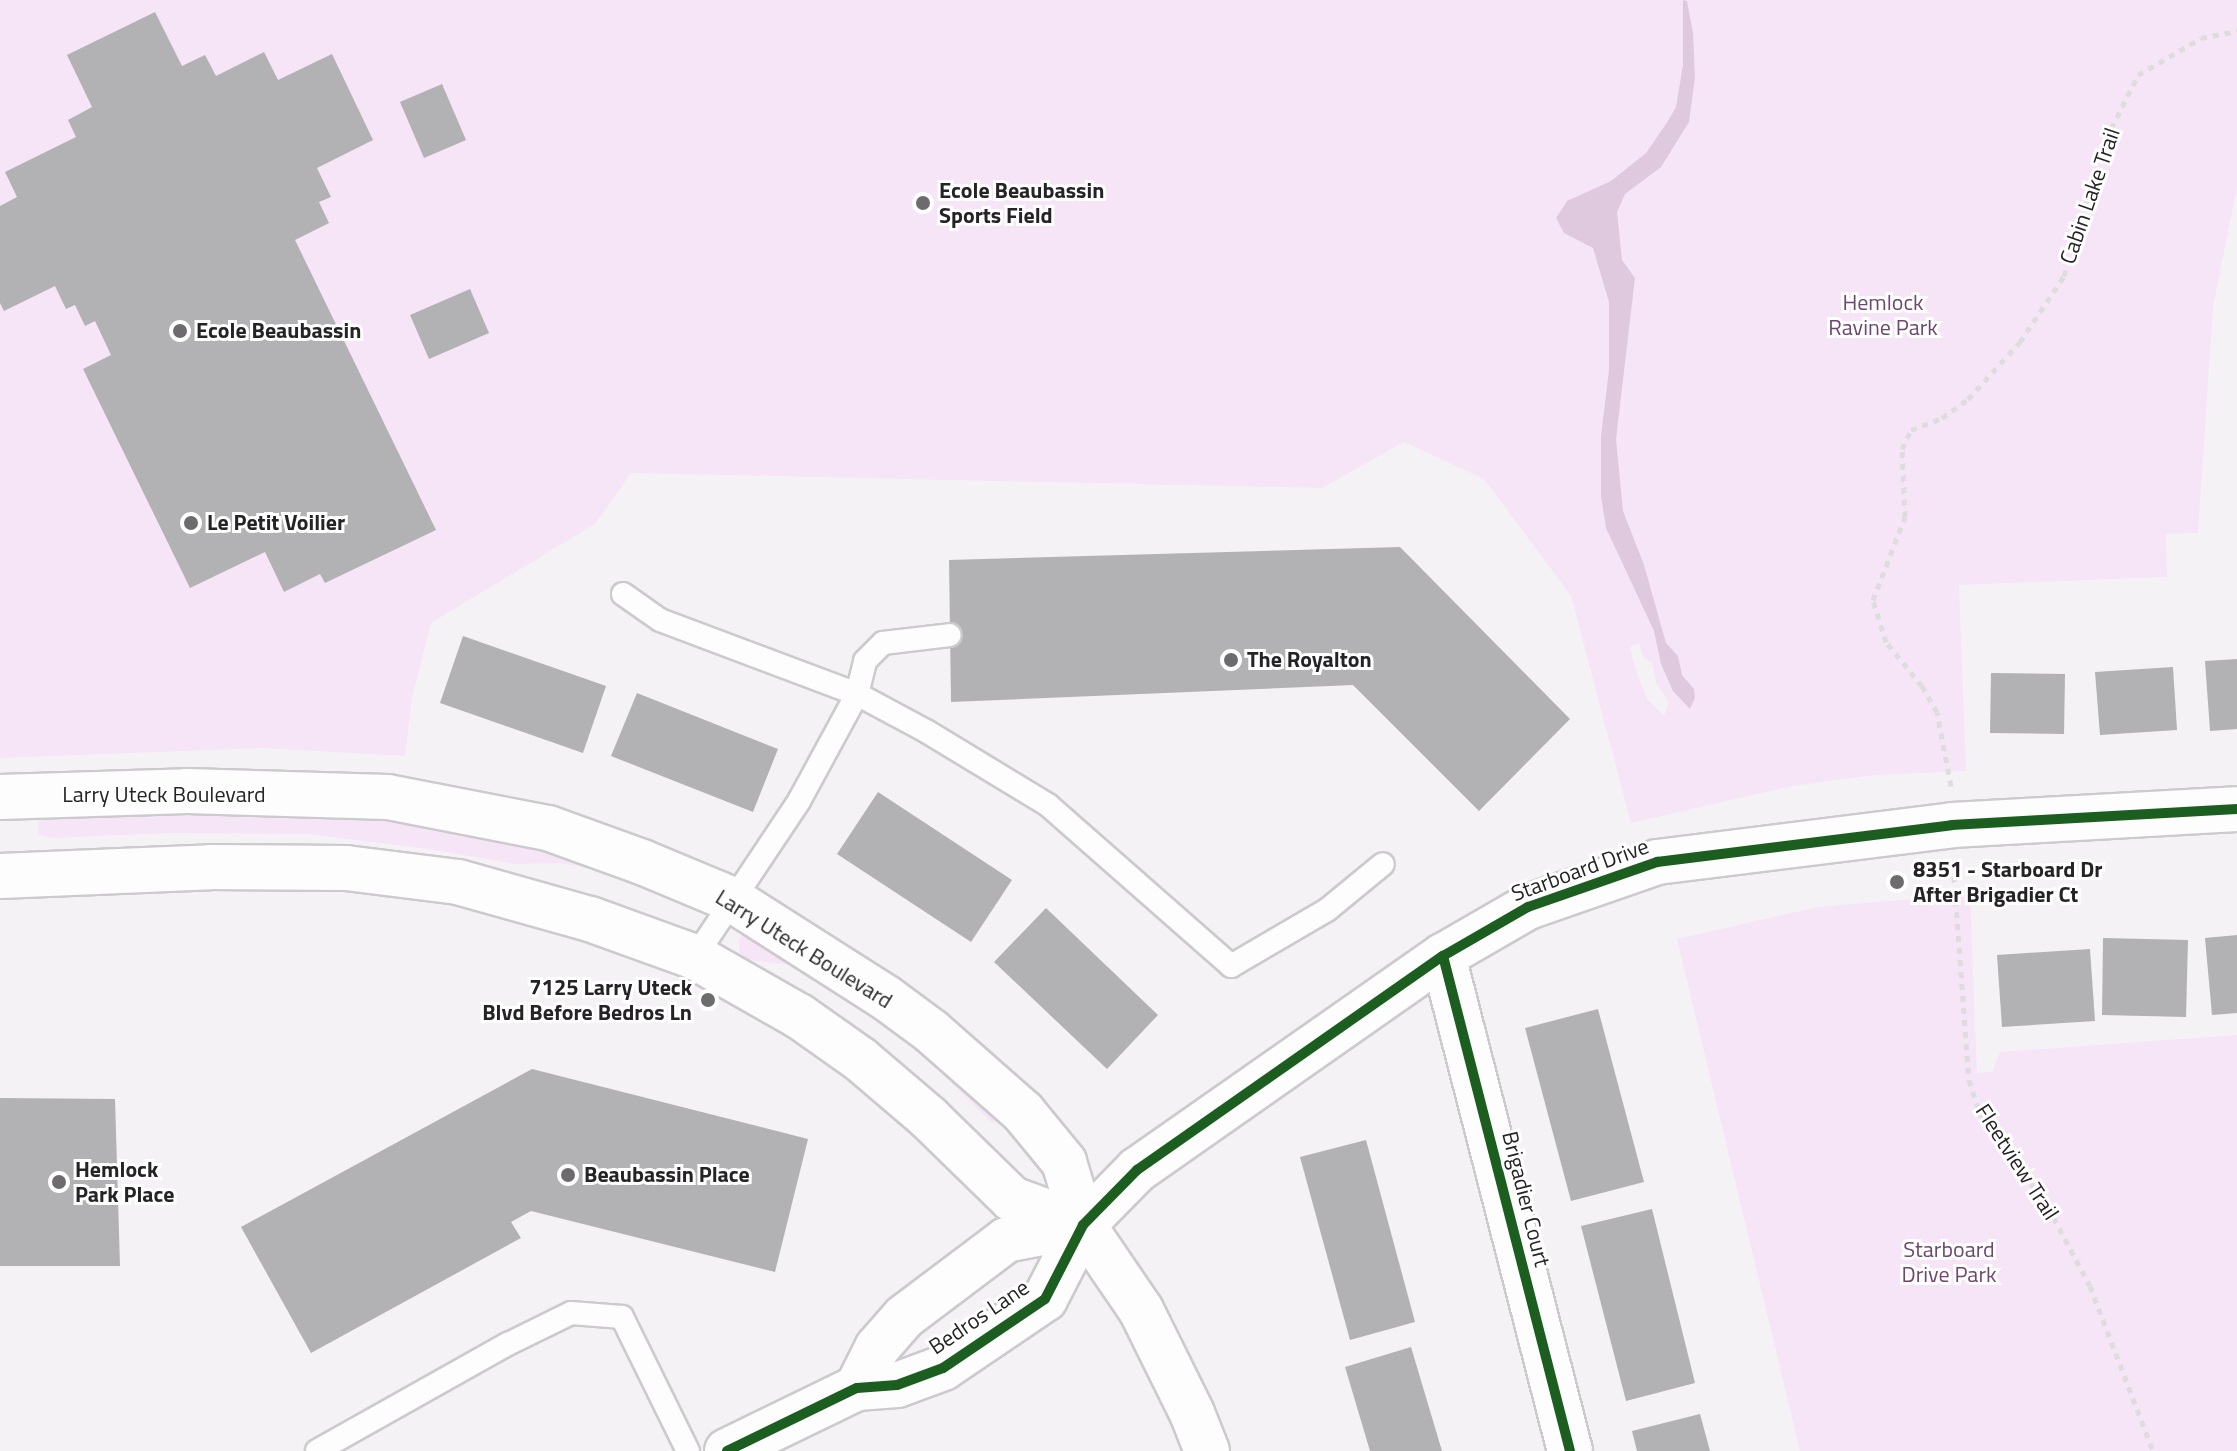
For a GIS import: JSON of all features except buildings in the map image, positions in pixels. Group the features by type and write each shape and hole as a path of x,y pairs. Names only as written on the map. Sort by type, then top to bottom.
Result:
{"main road":[{"name":"Larry Uteck Boulevard","path":"0,797 187,791 388,797 548,828 731,899 885,997 931,1031 1023,1112 1064,1162 1083,1225 1141,1310 1192,1413 1207,1451"},
{"name":"Starboard Drive","path":"1083,1225 1137,1170 1443,956 1528,907 1657,862 1938,826 2237,809"},
{"path":"0,876 211,867 346,868 458,882 590,919 695,957 799,1016 860,1059 929,1118 1012,1199 1083,1225"},
{"name":"Brigadier Court","path":"1443,956 1570,1451"},
{"name":"Bedros Lane","path":"857,1388 877,1348 904,1317 1006,1240 1083,1225"},
{"name":"Bedros Lane","path":"727,1451 857,1388 897,1385 943,1368 1045,1299 1083,1225"}],"lane":[{"path":"623,594 660,620 857,694 926,731 1048,805 1231,966 1327,910 1383,864"},
{"path":"695,957 799,801 857,694 865,661 883,643 950,635"},
{"path":"317,1451 508,1344 571,1313 622,1317 688,1451"}],"green space":[{"name":"Hemlock Ravine Park","path":"0,0 2237,0 2237,187 2213,307 2198,533 2166,534 2167,577 1959,585 1966,771 1874,775 1792,786 1631,823 1571,596 1484,479 1404,442 1322,488 631,473 595,524 431,623 412,697 405,756 262,748 0,758","holes":["1639,643 1643,657 1652,663 1656,682 1669,702 1664,716 1647,699 1630,647"]},
{"path":"319,805 516,838 689,898 686,904 589,868 558,863 516,864 309,834 171,833 53,838 39,835 38,824 45,812"},
{"name":"Starboard Drive Park","path":"1970,894 1977,1073 1992,1072 2000,1052 2237,1035 2237,1451 1800,1451 1677,939 1818,907"},
{"path":"745,930 873,1005 999,1120 992,1123 918,1050 800,966 748,960 739,952 739,940"}],"shaded area":[{"path":"1683,0 1687,1 1693,33 1695,77 1689,122 1661,167 1625,194 1617,212 1622,260 1635,278 1616,439 1623,511 1644,565 1666,643 1678,656 1682,675 1694,689 1695,698 1690,709 1673,691 1661,664 1654,631 1606,528 1601,496 1601,436 1609,370 1609,302 1593,248 1564,233 1556,218 1567,201 1611,181 1646,153 1676,107 1683,65"}],"cycle path":[{"path":"727,1451 857,1388 897,1385 943,1368 1045,1299 1083,1225 1137,1170 1443,956 1528,907 1657,862 1952,825 2237,809"},
{"path":"1443,956 1570,1451"}],"place":[{"name":"Ecole Beaubassin Sports Field","path":"923,203"},
{"name":"Ecole Beaubassin","path":"180,331"},
{"name":"Le Petit Voilier","path":"191,523"},
{"name":"The Royalton","path":"1231,660"},
{"name":"8351 - Starboard Dr After Brigadier Ct","path":"1897,882"},
{"name":"7125 Larry Uteck Blvd Before Bedros Ln","path":"708,1000"},
{"name":"Beaubassin Place","path":"568,1175"},
{"name":"Hemlock Park Place","path":"59,1182"}]}
